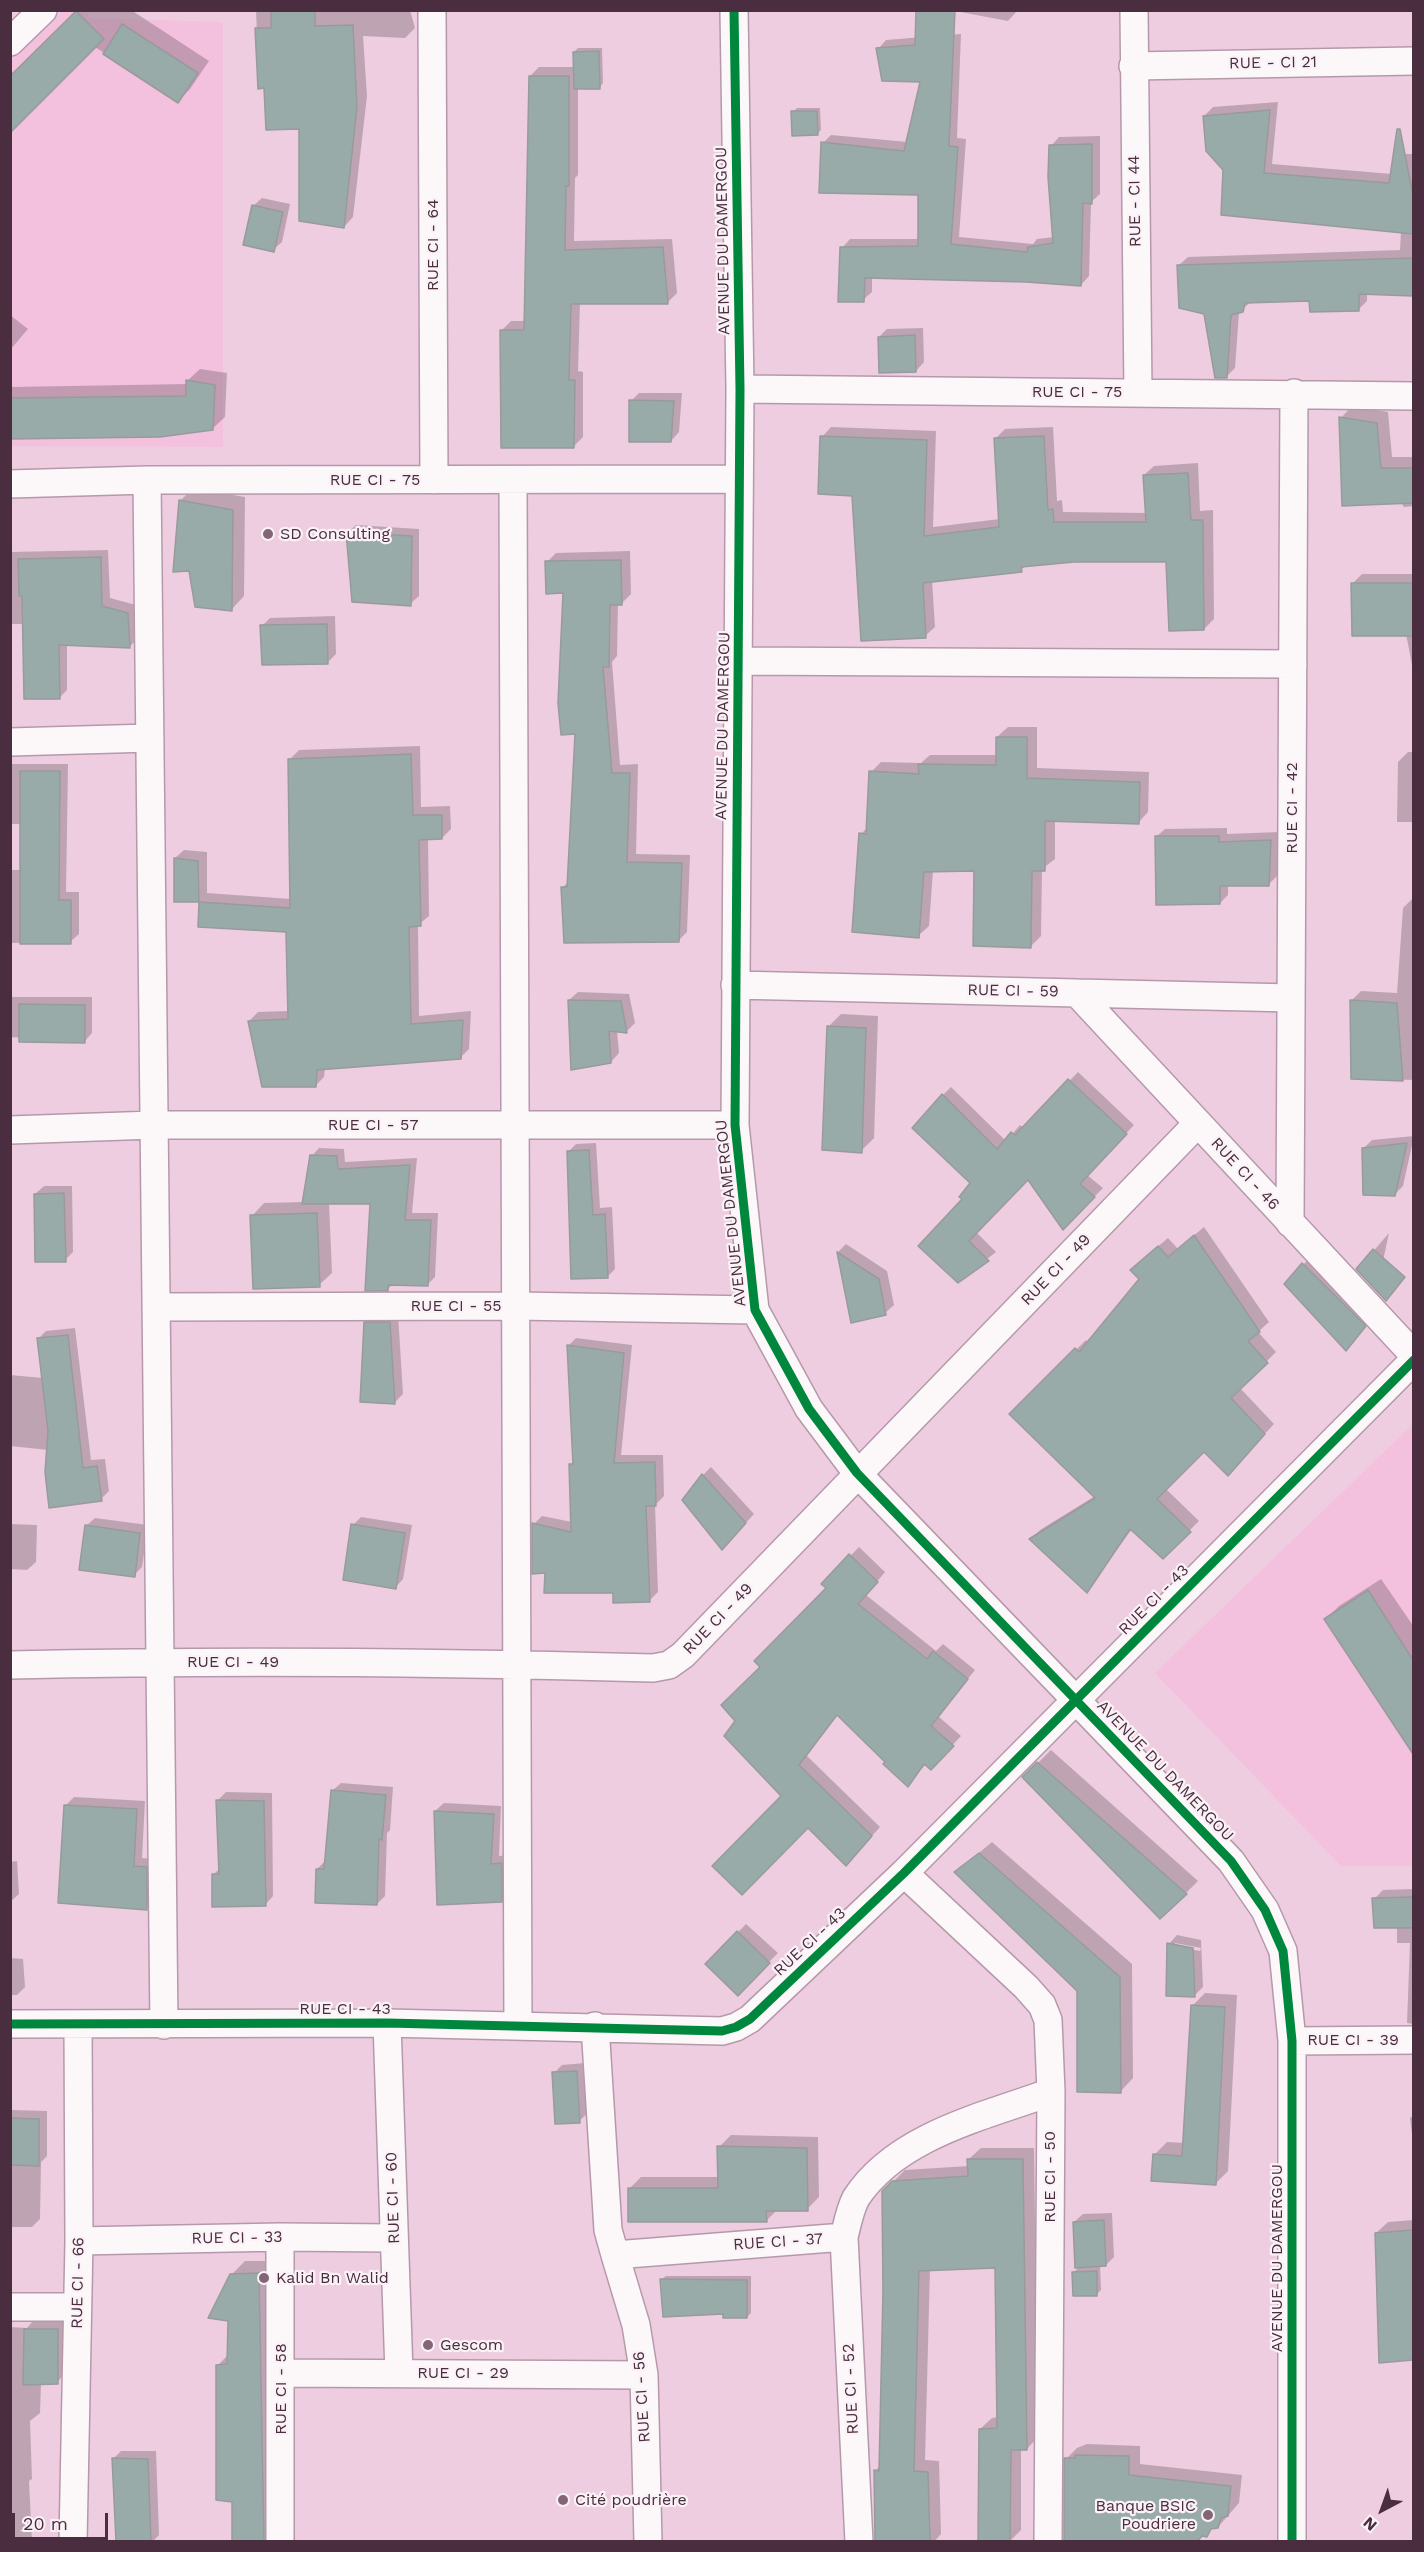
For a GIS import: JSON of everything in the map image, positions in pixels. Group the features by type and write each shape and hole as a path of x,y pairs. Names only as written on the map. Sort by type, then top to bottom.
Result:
{"street":[{"path":"10,42 44,10"},
{"name":"RUE CI - 64","path":"432,10 434,480"},
{"name":"AVENUE DU DAMERGOU","path":"735,10 740,389 735,1125 755,1310 809,1409 857,1473 1231,1861 1265,1910 1283,1951 1292,2041 1292,2541"},
{"name":"RUE - CI 44","path":"1134,10 1138,393"},
{"name":"RUE - CI 21","path":"1133,66 1413,61"},
{"name":"RUE CI - 75","path":"740,389 1413,396"},
{"name":"RUE CI - 42","path":"1290,1223 1294,393"},
{"name":"RUE CI - 75","path":"10,484 147,480 740,479"},
{"path":"147,480 164,2025"},
{"path":"513,480 518,2026"},
{"path":"738,661 1293,664"},
{"path":"10,742 150,738"},
{"name":"RUE CI - 59","path":"735,985 1291,998"},
{"name":"RUE CI - 46","path":"1077,993 1413,1355"},
{"name":"RUE CI - 49","path":"10,1665 160,1662 517,1664 652,1668 669,1665 692,1647 857,1473 1198,1123"},
{"name":"RUE CI - 57","path":"10,1130 154,1125 735,1125"},
{"name":"RUE CI - 55","path":"156,1307 516,1306 755,1310"},
{"name":"RUE CI - 43","path":"10,2024 387,2023 594,2026 722,2031 736,2027 750,2019 904,1873 1413,1360"},
{"name":"RUE CI - 50","path":"904,1873 1042,2006 1048,2020 1051,2092 1048,2541"},
{"name":"RUE CI - 60","path":"387,2023 399,2373"},
{"name":"RUE CI - 66","path":"73,2541 79,2241 78,2024"},
{"name":"RUE CI - 56","path":"594,2026 611,2243 636,2325 644,2375 648,2541"},
{"name":"RUE CI - 39","path":"1292,2041 1413,2040"},
{"name":"RUE CI - 37","path":"611,2243 844,2237 855,2200 874,2176 902,2155 927,2138 955,2125 1051,2092"},
{"name":"RUE CI - 33","path":"79,2241 280,2237 394,2238"},
{"name":"RUE CI - 58","path":"280,2237 280,2541"},
{"name":"RUE CI - 52","path":"844,2237 859,2541"},
{"path":"10,2307 77,2307"},
{"name":"RUE CI - 29","path":"281,2373 644,2375"}],"shaded area":[{"path":"62,11 87,11 89,18 223,22 223,447 11,446 10,61"},
{"path":"1413,1424 1413,1866 1341,1866 1155,1673"}],"building":[{"path":"271,10 315,10 315,26 353,25 357,107 344,228 299,221 299,129 266,130 264,88 258,89 255,28 271,28"},
{"path":"916,10 955,10 949,146 958,147 951,244 1027,252 1028,247 1053,243 1048,177 1049,145 1092,144 1092,204 1083,203 1081,286 1026,282 865,278 864,302 838,302 840,247 918,246 918,195 819,193 821,142 904,151 920,82 882,81 876,48 915,45"},
{"path":"76,11 104,39 10,133 10,76"},
{"path":"122,24 198,73 178,103 103,54"},
{"path":"599,51 600,89 574,89 573,52"},
{"path":"529,76 569,76 569,186 566,186 565,250 663,247 668,304 571,304 569,380 575,380 574,448 501,448 500,330 524,330"},
{"path":"1270,110 1264,173 1389,183 1397,129 1400,129 1413,195 1413,234 1221,215 1223,170 1206,151 1203,116"},
{"path":"791,111 817,111 818,135 792,136"},
{"path":"252,205 283,212 274,252 243,245"},
{"path":"1413,258 1413,296 1359,294 1359,311 1310,312 1309,301 1245,303 1243,312 1231,315 1227,378 1215,378 1204,314 1179,308 1177,265"},
{"path":"915,335 916,372 879,373 878,337"},
{"path":"186,380 215,385 213,430 160,437 10,439 10,398 186,396"},
{"path":"629,400 674,401 671,442 629,442"},
{"path":"1339,417 1377,423 1381,468 1413,468 1413,503 1342,506"},
{"path":"820,436 927,440 924,536 999,527 994,438 1044,436 1048,510 1053,509 1054,522 1146,522 1143,475 1188,473 1191,520 1203,520 1204,630 1169,631 1166,562 1074,562 1021,567 1022,572 923,583 926,638 861,641 852,496 818,494"},
{"path":"179,500 233,510 232,611 195,607 189,571 173,572"},
{"path":"346,532 412,536 411,606 352,602"},
{"path":"101,557 102,606 128,613 130,648 59,645 60,699 24,699 22,596 19,596 18,559"},
{"path":"621,560 622,605 610,605 609,667 603,667 612,773 630,773 627,862 682,863 679,942 564,943 561,887 567,887 575,734 561,735 558,703 563,593 546,594 545,561"},
{"path":"1351,583 1413,583 1413,636 1352,636"},
{"path":"327,624 328,664 262,665 260,625"},
{"path":"996,737 1027,737 1027,778 1140,782 1139,824 1045,821 1045,871 1032,871 1031,948 973,946 974,871 924,872 919,938 852,932 859,833 866,834 869,771 919,774 918,764 996,765"},
{"path":"411,754 413,815 442,815 442,839 419,840 421,926 409,927 411,1024 463,1020 461,1059 317,1070 316,1087 262,1087 248,1021 288,1019 286,932 198,927 199,902 290,908 288,759"},
{"path":"20,771 60,771 59,900 71,900 71,944 20,944"},
{"path":"1155,836 1219,836 1219,842 1271,840 1269,886 1220,886 1220,904 1156,905"},
{"path":"174,858 198,861 199,902 174,902"},
{"path":"568,1000 621,1001 627,1033 609,1031 611,1063 571,1070"},
{"path":"1350,1000 1397,1003 1403,1081 1351,1079"},
{"path":"19,1004 85,1005 85,1043 19,1042"},
{"path":"827,1026 866,1028 862,1153 822,1150"},
{"path":"1068,1079 1127,1134 1080,1184 1095,1197 1063,1230 1028,1180 969,1241 989,1261 958,1283 918,1246 962,1199 959,1197 970,1183 912,1128 942,1094 997,1149 1011,1132 1015,1135"},
{"path":"1407,1143 1395,1196 1363,1195 1362,1148"},
{"path":"589,1150 593,1215 605,1214 608,1278 571,1279 567,1151"},
{"path":"310,1155 337,1156 338,1169 410,1165 405,1220 431,1220 428,1286 388,1285 388,1291 365,1291 370,1204 302,1204"},
{"path":"64,1193 66,1262 35,1262 34,1194"},
{"path":"317,1213 320,1287 253,1289 250,1215"},
{"path":"1194,1235 1260,1332 1248,1341 1268,1363 1231,1398 1265,1434 1228,1476 1204,1452 1157,1499 1191,1532 1163,1559 1130,1529 1087,1593 1029,1539 1095,1498 1009,1414 1075,1348 1079,1352 1139,1279 1130,1270 1158,1246 1168,1257"},
{"path":"1373,1249 1405,1277 1386,1301 1356,1269"},
{"path":"837,1252 879,1279 886,1315 851,1323"},
{"path":"1302,1263 1366,1326 1346,1351 1284,1284"},
{"path":"364,1322 390,1322 395,1404 360,1402"},
{"path":"68,1335 83,1468 97,1466 102,1501 49,1508 45,1472 48,1431 37,1338"},
{"path":"567,1345 624,1353 614,1463 655,1462 656,1506 646,1506 650,1602 613,1603 613,1593 544,1593 545,1573 532,1574 532,1523 571,1532 569,1464 573,1464"},
{"path":"702,1474 746,1523 722,1550 682,1500"},
{"path":"351,1524 405,1533 396,1589 343,1580"},
{"path":"85,1525 140,1533 135,1577 79,1570"},
{"path":"849,1554 878,1582 858,1604 927,1659 933,1651 968,1679 931,1726 954,1746 931,1770 924,1764 908,1787 837,1715 799,1765 872,1836 846,1866 808,1828 742,1895 712,1866 781,1796 724,1736 735,1721 721,1705 760,1667 754,1661 826,1588 821,1584"},
{"path":"1368,1590 1413,1660 1413,1754 1324,1619"},
{"path":"1037,1762 1187,1894 1160,1919 1022,1777"},
{"path":"331,1790 386,1795 382,1840 379,1839 377,1905 315,1903 316,1869 324,1869"},
{"path":"216,1800 264,1801 266,1906 212,1907 212,1874 219,1874"},
{"path":"64,1805 137,1809 134,1866 147,1867 147,1910 58,1903"},
{"path":"434,1811 494,1814 491,1864 502,1863 502,1902 437,1905"},
{"path":"979,1853 1120,1977 1121,2093 1077,2092 1077,1991 954,1872"},
{"path":"1413,1897 1413,1928 1374,1928 1372,1898"},
{"path":"737,1931 770,1963 738,1996 705,1964"},
{"path":"1167,1943 1193,1948 1195,1997 1166,1996"},
{"path":"1191,2005 1225,2007 1216,2185 1151,2181 1153,2154 1182,2156"},
{"path":"577,2071 580,2123 555,2124 552,2072"},
{"path":"10,2118 39,2119 39,2166 10,2165"},
{"path":"717,2146 807,2148 808,2211 766,2211 767,2222 628,2222 628,2188 718,2188"},
{"path":"967,2159 1023,2159 1027,2450 1011,2450 1010,2541 978,2541 979,2429 997,2428 995,2268 919,2271 914,2471 928,2472 930,2541 875,2541 874,2470 879,2471 883,2290 882,2191 892,2181 968,2176"},
{"path":"1104,2220 1106,2266 1075,2268 1073,2222"},
{"path":"1413,2230 1413,2360 1379,2363 1375,2233"},
{"path":"1097,2271 1097,2296 1073,2296 1072,2272"},
{"path":"259,2273 264,2541 232,2541 232,2502 216,2500 216,2365 227,2364 228,2321 208,2318 230,2274"},
{"path":"660,2279 747,2280 747,2318 723,2318 723,2314 663,2317"},
{"path":"24,2329 58,2329 58,2384 23,2385"},
{"path":"1075,2455 1129,2456 1129,2475 1231,2486 1228,2516 1221,2518 1218,2528 1211,2529 1207,2537 1202,2536 1198,2541 1064,2541 1064,2458 1075,2458"},
{"path":"112,2458 148,2459 151,2541 116,2541"}],"cycle path":[{"path":"734,10 740,389 735,1125 755,1310 809,1409 857,1473 1231,1861 1265,1910 1283,1951 1292,2041 1292,2542"},
{"path":"10,2024 387,2023 722,2031 736,2027 750,2019 904,1873 1414,1360"}],"place":[{"name":"SD Consulting","path":"268,534"},
{"name":"Kalid Bn Walid","path":"264,2278"},
{"name":"Gescom","path":"428,2345"},
{"name":"Cité poudrière","path":"563,2500"},
{"name":"Banque BSIC Poudriere","path":"1208,2515"}]}
